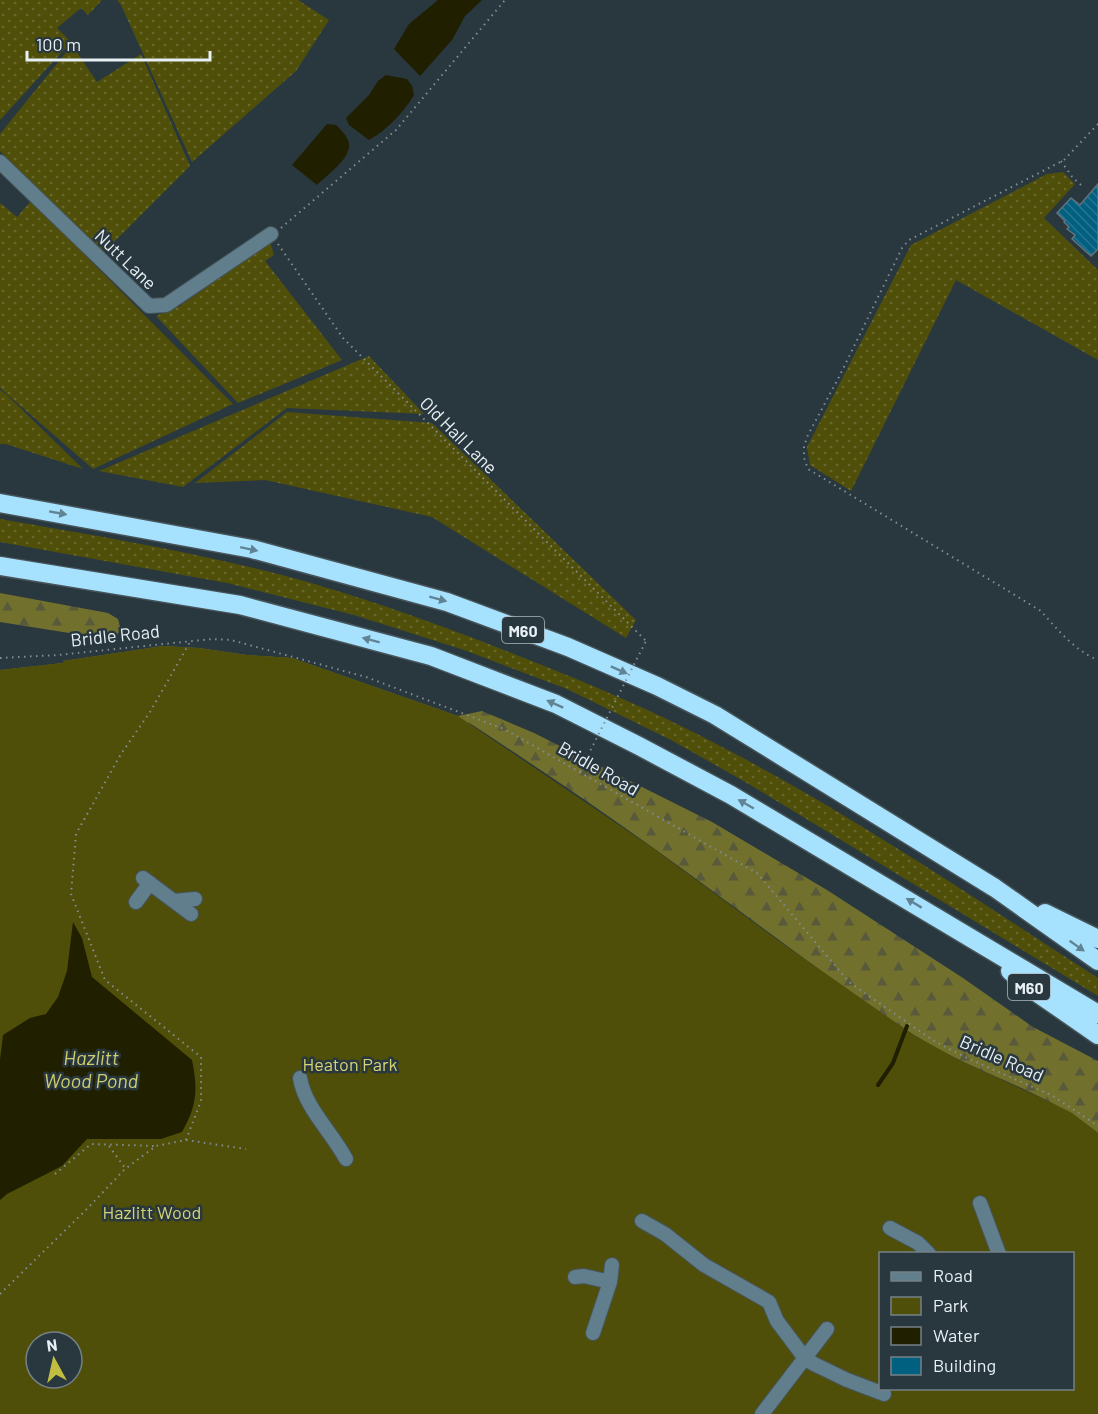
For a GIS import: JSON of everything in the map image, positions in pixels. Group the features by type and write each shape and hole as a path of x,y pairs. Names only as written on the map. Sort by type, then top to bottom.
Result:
{"highway":[{"name":"M60","path":"0,503 252,549 447,602 567,647 715,715 889,820 995,888 1098,961"},
{"name":"M60","path":"0,566 240,605 431,656 556,704 741,801 1098,1014"},
{"name":"M60","path":"995,888 1098,939"},
{"name":"M60","path":"964,933 1033,990 1098,1035"}],"street":[{"name":"Nutt Lane","path":"0,162 149,306 166,305 271,234"},
{"path":"137,902 146,881 191,914"},
{"path":"174,901 195,899"},
{"path":"300,1078 302,1091 310,1107 336,1141 346,1160"},
{"path":"980,1203 998,1252"},
{"path":"642,1221 665,1234 704,1264 769,1302 777,1321 812,1363 884,1394"},
{"path":"890,1228 918,1243 927,1252"},
{"path":"593,1333 610,1282 612,1265"},
{"path":"574,1276 610,1282"},
{"path":"762,1414 827,1329"}],"path":[{"path":"271,234 282,228 396,130 505,0"},
{"path":"1098,124 1061,161 909,240 902,248 804,446 804,458 808,469 1041,611 1065,637 1098,660"},
{"path":"1061,161 1082,186"},
{"name":"Old Hall Lane","path":"271,234 343,338 646,641 579,772"},
{"name":"Bridle Road","path":"0,658 58,655 191,641 231,640 366,677 504,729 757,873 849,982 925,1035 967,1058 1053,1096 1098,1126"},
{"path":"186,1140 201,1101 201,1057 105,980 71,894 76,834 121,754 150,712 191,641"},
{"path":"55,1174 91,1144 156,1146 186,1140 246,1149"},
{"path":"109,1146 125,1168"},
{"path":"0,1294 84,1212 125,1168 156,1146"}],"green space":[{"path":"0,0 102,0 88,15 81,8 57,28 71,42 0,120"},
{"path":"117,0 298,0 329,20 296,71 192,162"},
{"path":"72,45 97,82 141,54 190,166 103,253 0,151 0,134"},
{"path":"1063,172 1075,184 1044,218 1098,270 1098,360 956,280 851,491 810,465 807,447 911,245 1047,174"},
{"path":"31,201 233,404 93,469 0,388 0,203 17,217"},
{"path":"270,242 274,255 265,261 342,360 238,403 156,316 180,306"},
{"path":"369,356 424,414 287,408 183,487 99,471"},
{"path":"0,390 7,395 83,469 0,444"},
{"path":"287,412 432,423 636,620 626,638 432,517 265,480 195,483"},
{"path":"0,519 116,539 308,582 440,626 603,690 665,718 739,756 895,847 1098,978 1098,996 747,783 671,740 567,689 464,650 354,615 227,583 0,542"},
{"path":"0,593 108,613 118,619 121,629 117,635 107,639 0,622"},
{"name":"Hazlitt Wood","path":"163,646 292,658 458,716 482,711 534,733 712,822 827,890 963,978 1033,1027 1098,1061 1098,1133 1054,1104 937,1048 880,1013 685,870 471,724 354,1309 84,1389 84,1330 24,1330 24,1390 81,1390 0,1414 0,670 63,663 63,661"},
{"name":"Heaton Park","path":"163,646 199,648 247,655 292,658 458,716 653,848 779,941 912,1034 959,1060 1072,1113 1098,1133 1098,1414 0,1414 0,670 63,663 63,661"}],"water":[{"path":"438,0 482,0 465,16 452,40 420,76 394,49 409,24"},
{"path":"386,75 407,79 414,95 394,120 369,140 349,125 346,118"},
{"path":"327,124 336,125 343,132 349,146 344,159 317,185 292,165"},
{"name":"Hazlitt Wood Pond","path":"73,922 82,938 92,977 192,1060 195,1097 191,1114 182,1132 161,1139 87,1139 62,1166 7,1194 0,1200 0,1060 3,1035 30,1018 46,1014 58,997 67,971"}],"building":[{"path":"1098,184 1098,249 1091,256 1072,239 1075,235 1067,229 1069,227 1057,213 1071,198 1080,205"}],"waterway":[{"path":"878,1085 893,1063 907,1026"}]}
